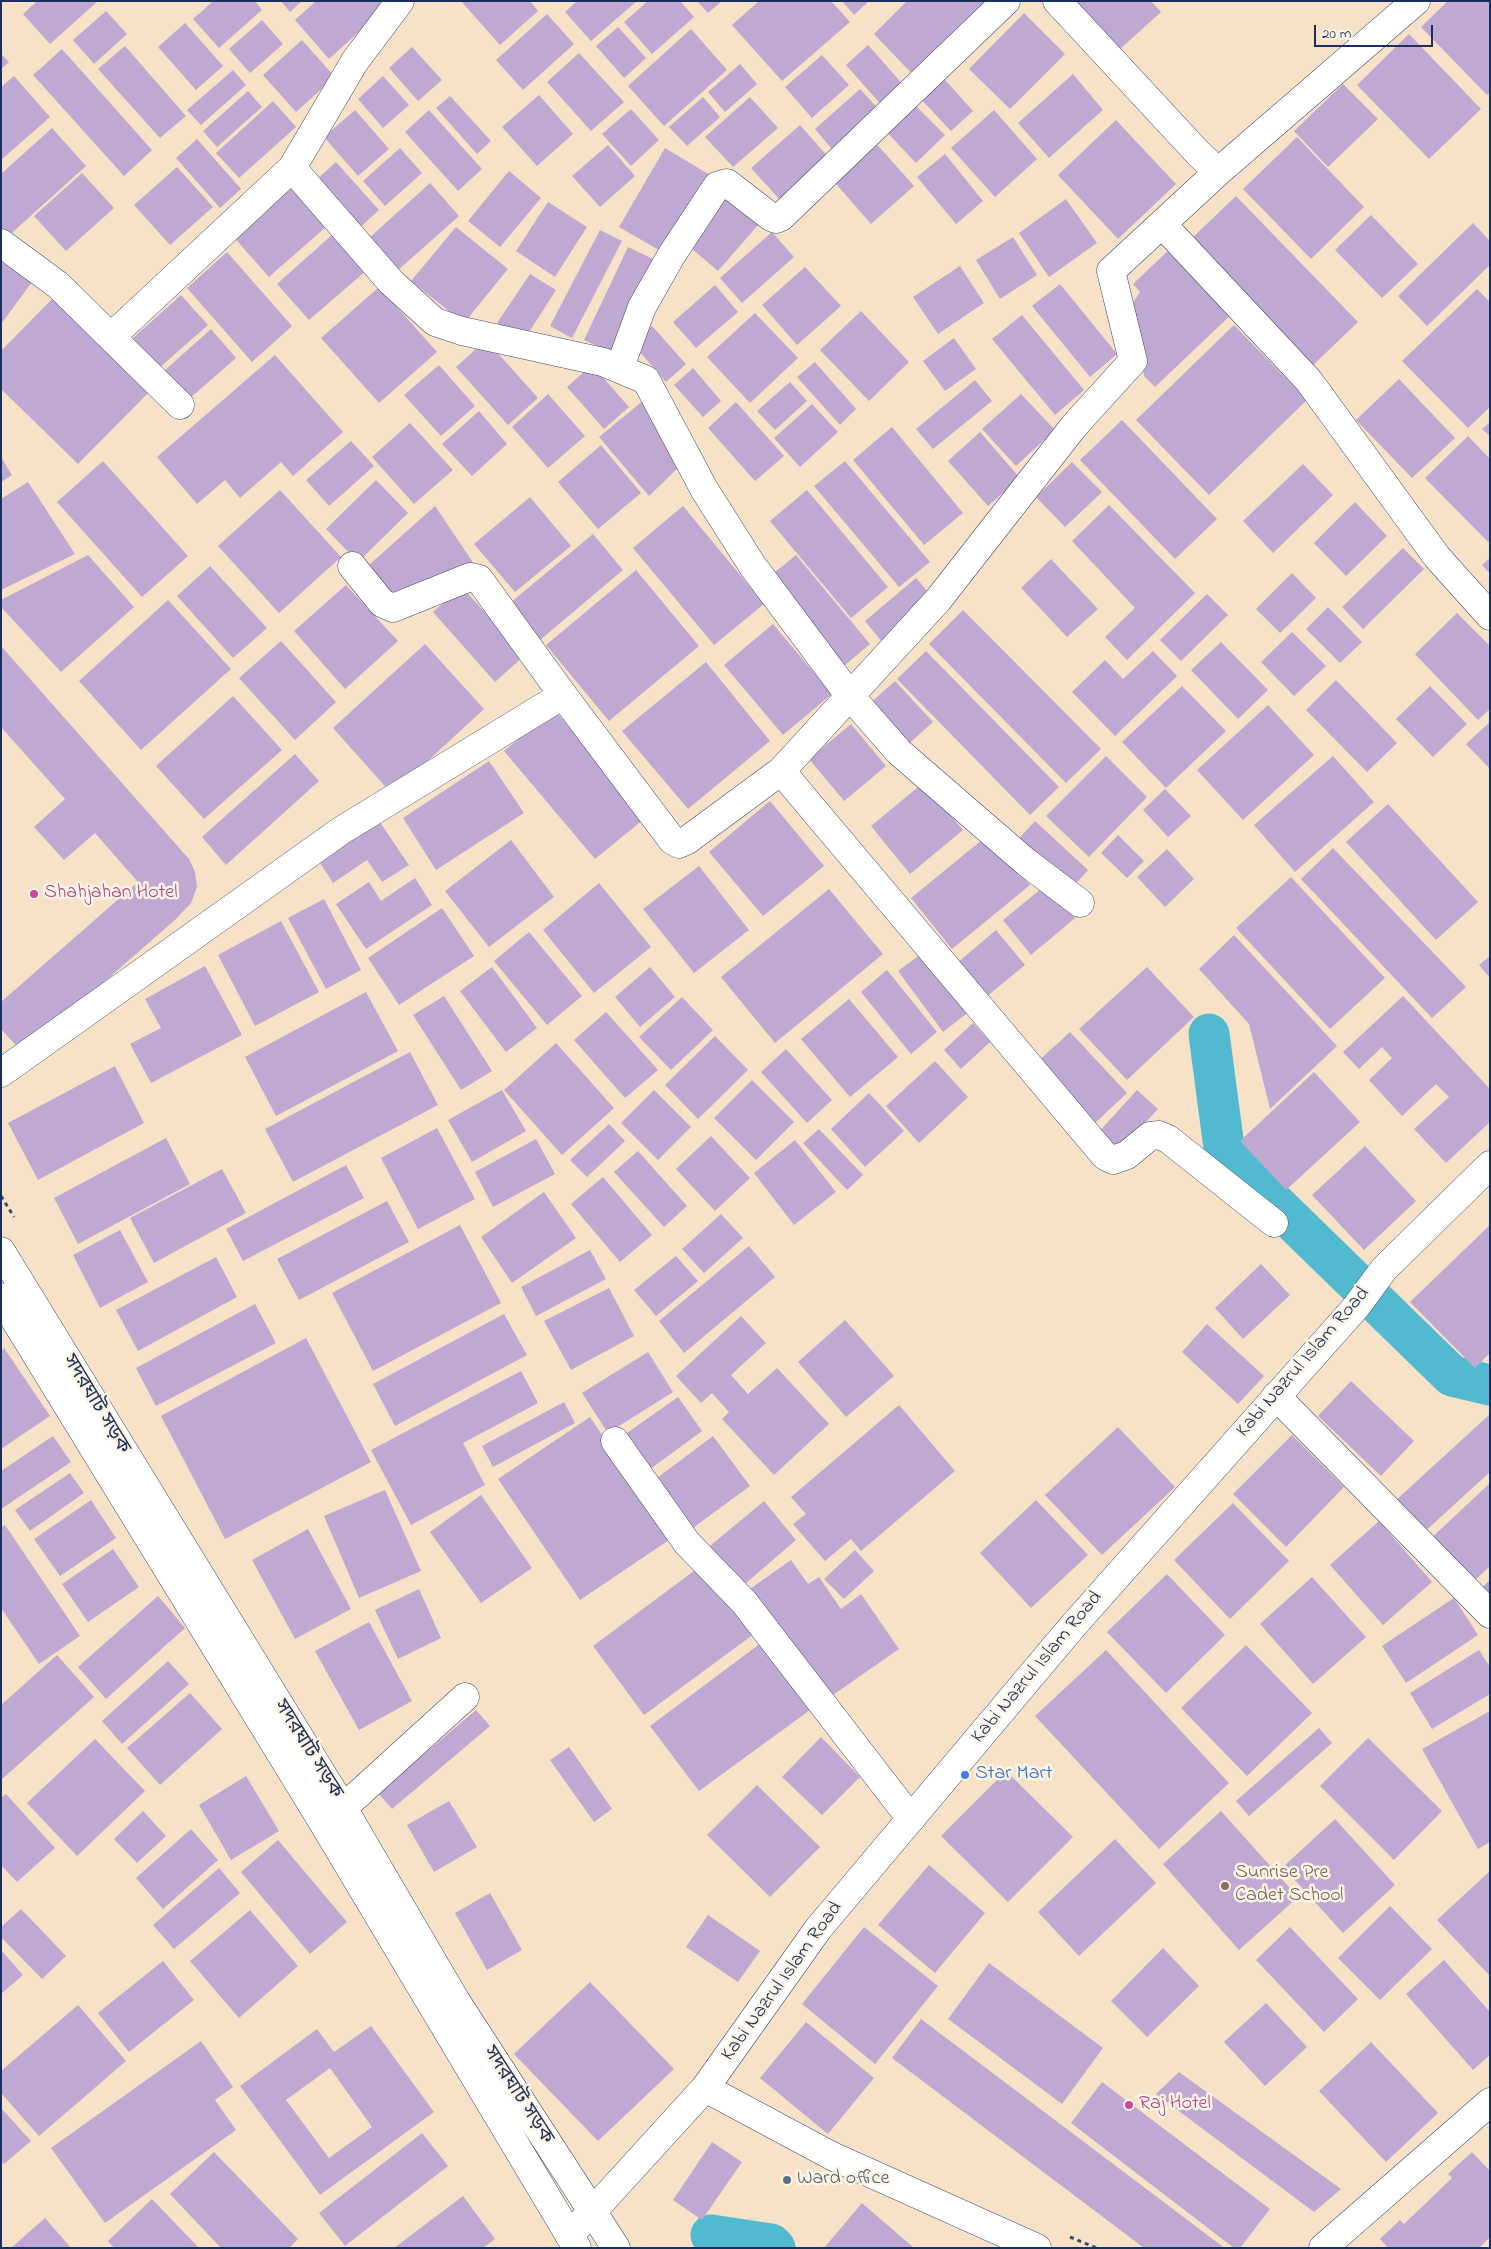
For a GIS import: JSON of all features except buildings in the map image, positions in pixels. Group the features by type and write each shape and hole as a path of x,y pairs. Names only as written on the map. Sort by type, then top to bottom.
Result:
{"street":[{"path":"112,336 292,168 355,61 400,1"},
{"path":"620,367 642,307 671,256 717,186 727,183 771,217 776,219 781,216 1006,1"},
{"path":"1057,1 1191,146 1218,172"},
{"path":"352,566 382,603 393,608 470,577 479,579 672,840 679,844 686,842 781,771 938,600 1074,426 1133,361 1111,271 1218,172 1416,1"},
{"path":"292,168 391,282 435,322 462,331 603,362 620,367 646,380 704,489 752,565 850,696 899,752 1019,856 1080,903"},
{"path":"1162,224 1309,381 1437,557 1490,616"},
{"path":"1,243 58,285 112,336 180,405"},
{"path":"1,1073 342,830 563,695"},
{"path":"781,771 1105,1156 1113,1160 1127,1155 1150,1136 1159,1135 1168,1138 1274,1223"},
{"name":"Kabi Nazrul Islam Road","path":"573,2241 592,2212 705,2088 818,1929 1072,1627 1356,1307 1384,1269 1490,1165"},
{"name":"সদরঘাট সড়ক","path":"1,1251 343,1808 456,2001 616,2248"},
{"name":"সদরঘাট সড়ক","path":"1,1297 322,1821 573,2241"},
{"path":"1276,1396 1490,1614"},
{"path":"615,1440 687,1543 744,1602 911,1819"},
{"path":"343,1808 465,1697"},
{"path":"705,2088 832,2156 1037,2248"},
{"path":"1322,2248 1485,2117"}],"path":[{"path":"1,1196 16,1222"},
{"path":"1061,2233 1097,2248"}],"waterway":[{"path":"1209,1034 1225,1155 1452,1376 1490,1385"},
{"path":"711,2235 771,2244 775,2248"}],"place":[{"name":"Shahjahan Hotel","path":"34,894"},
{"name":"Star Mart","path":"965,1775"},
{"name":"Sunrise Pre Cadet School","path":"1225,1886"},
{"name":"Raj Hotel","path":"1129,2105"},
{"name":"Ward office","path":"787,2180"}]}
